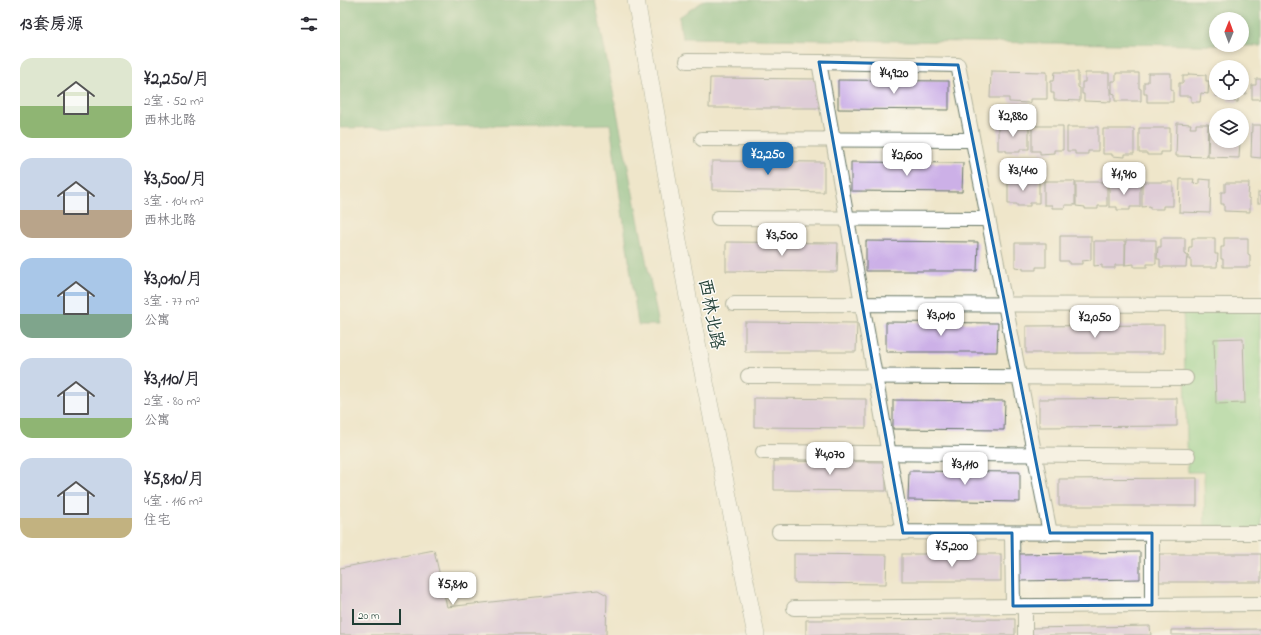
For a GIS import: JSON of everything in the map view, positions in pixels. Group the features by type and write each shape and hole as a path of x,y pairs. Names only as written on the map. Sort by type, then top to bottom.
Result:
{"street":[{"name":"西林北路","path":"636,0 689,303 756,635"},
{"path":"687,61 958,65 1050,533"},
{"path":"819,62 903,533"},
{"path":"702,139 972,140"},
{"path":"718,218 988,219"},
{"path":"734,304 1261,305"},
{"path":"748,376 1186,378"},
{"path":"763,452 1188,456"},
{"path":"779,532 1261,533"},
{"path":"1012,533 1019,606 1025,635"},
{"path":"1152,533 1152,605"},
{"path":"794,608 1261,604"}],"highlighted area":[{"path":"819,62 958,65 1050,533 1152,533 1152,605 1013,606 1012,533 903,533"}],"green space":[{"path":"340,0 595,0 659,325 638,325 610,124 340,128"},
{"path":"705,0 1261,0 1261,46 1249,46 1249,12 1209,12 1209,45 682,38 679,17"},
{"path":"1183,305 1261,305 1261,533 1205,533 1204,472 1188,472"}],"building":[{"path":"991,71 1047,72 1047,99 1030,99 1030,103 1009,102 1009,98 990,98"},
{"path":"1055,72 1078,72 1080,101 1054,100 1054,93 1051,93 1051,81 1054,81"},
{"path":"1085,73 1109,73 1111,102 1084,101 1084,94 1082,94 1082,82 1085,82"},
{"path":"1116,73 1139,73 1141,101 1115,101 1115,94 1112,93 1112,81 1116,81"},
{"path":"1148,73 1171,73 1173,102 1147,102 1147,94 1144,94 1144,82 1148,82"},
{"path":"1189,74 1206,75 1206,81 1209,81 1208,94 1201,93 1200,102 1191,102 1191,96 1179,96 1179,83 1183,83 1183,76 1188,76"},
{"path":"710,78 821,79 821,108 709,108"},
{"path":"1256,79 1261,79 1261,99 1252,99 1252,85 1256,85"},
{"path":"838,80 949,81 949,110 838,109"},
{"path":"1238,100 1238,102 1228,101"},
{"path":"1177,123 1191,124 1190,128 1196,128 1196,124 1208,124 1207,157 1176,156"},
{"path":"1209,124 1209,148 1240,148 1239,158 1208,157"},
{"path":"998,125 1029,125 1029,149 1020,149 1020,152 1006,152 1006,150 998,150"},
{"path":"1252,125 1261,125 1261,158 1251,157"},
{"path":"1032,126 1063,126 1063,150 1054,150 1054,153 1040,154 1040,151 1032,151"},
{"path":"1067,127 1098,127 1098,151 1088,151 1088,154 1075,154 1075,151 1067,151"},
{"path":"1139,128 1170,128 1170,152 1161,152 1161,155 1147,155 1147,153 1139,153"},
{"path":"1103,129 1134,129 1134,154 1125,154 1125,157 1112,156 1112,154 1103,154"},
{"path":"712,161 824,162 824,192 712,190"},
{"path":"851,162 963,163 962,192 851,191"},
{"path":"1008,179 1039,179 1039,203 1030,203 1030,206 1008,204"},
{"path":"1180,179 1194,179 1193,183 1199,184 1199,179 1211,180 1210,213 1179,212"},
{"path":"1044,181 1075,181 1075,205 1065,205 1065,208 1052,208 1052,205 1044,205"},
{"path":"1076,182 1107,182 1107,206 1098,206 1098,209 1085,209 1085,207 1076,206"},
{"path":"1142,182 1173,182 1173,206 1163,206 1163,209 1150,209 1150,206 1142,207"},
{"path":"1109,183 1140,183 1140,207 1130,207 1130,210 1117,210 1117,207 1109,207"},
{"path":"1225,183 1249,183 1248,198 1250,199 1250,212 1224,211 1224,204 1221,204 1221,192 1225,192"},
{"path":"1258,192 1261,192 1261,203 1258,203"},
{"path":"1060,236 1091,236 1091,260 1082,261 1082,264 1069,264 1069,261 1060,261"},
{"path":"1161,238 1185,238 1185,254 1187,255 1186,267 1160,267 1160,259 1157,259 1158,247 1161,247"},
{"path":"1192,238 1215,238 1215,254 1218,254 1217,267 1191,267 1191,259 1188,259 1189,247 1192,247"},
{"path":"1224,238 1248,238 1250,267 1223,267 1221,247 1224,247"},
{"path":"1126,240 1156,240 1156,264 1147,264 1147,267 1134,267 1134,264 1125,265"},
{"path":"866,241 978,242 977,271 866,271"},
{"path":"1094,241 1125,241 1125,265 1115,265 1115,268 1102,268 1102,265 1094,266"},
{"path":"726,242 838,243 837,272 726,271"},
{"path":"1015,243 1046,243 1046,267 1036,267 1036,270 1023,270 1023,268 1015,267"},
{"path":"745,322 857,323 856,352 745,352"},
{"path":"886,322 998,323 997,352 886,352"},
{"path":"1164,325 1164,353 1026,353 1026,326"},
{"path":"1243,338 1245,403 1216,404 1214,339"},
{"path":"754,398 866,399 866,428 754,427"},
{"path":"1177,398 1177,426 1039,427 1039,399"},
{"path":"893,400 1005,401 1004,430 893,429"},
{"path":"774,461 886,462 886,491 774,490"},
{"path":"909,471 1020,472 1020,502 908,500"},
{"path":"1197,478 1197,506 1059,506 1059,479"},
{"path":"434,550 447,607 598,590 607,595 606,635 340,635 340,568"},
{"path":"1140,552 1140,579 1018,581 1018,554"},
{"path":"794,554 887,555 886,584 794,583"},
{"path":"902,554 1001,554 1001,581 902,581"},
{"path":"1158,554 1261,554 1261,582 1158,582"},
{"path":"1015,619 1015,635 806,635 806,620"},
{"path":"1150,626 1151,635 1028,635 1028,628"},
{"path":"1261,629 1261,635 1171,635 1171,630"}]}
